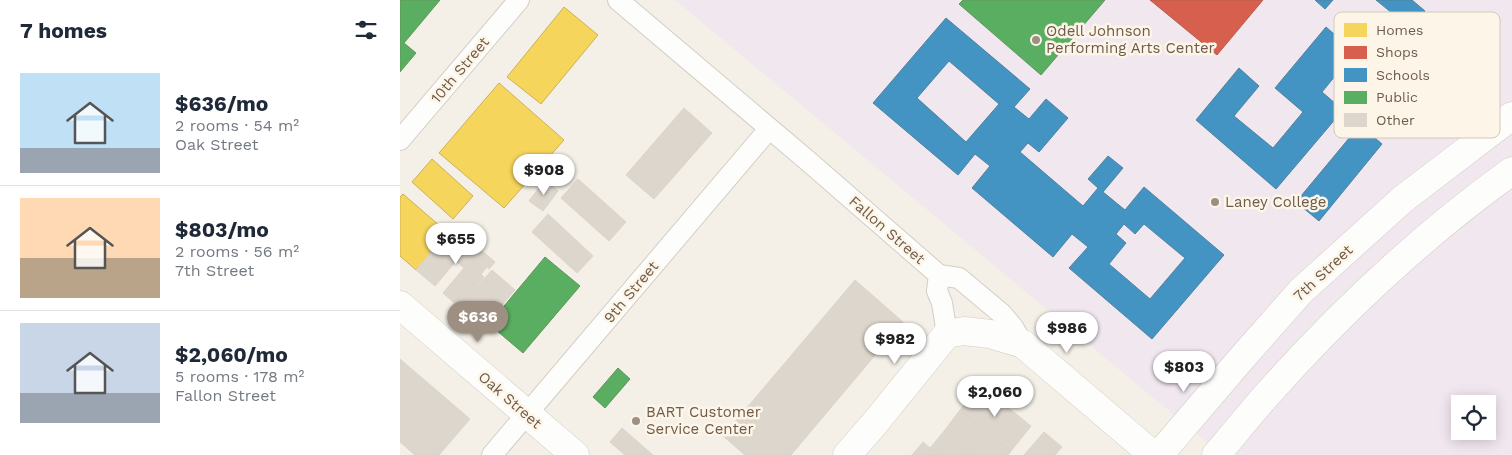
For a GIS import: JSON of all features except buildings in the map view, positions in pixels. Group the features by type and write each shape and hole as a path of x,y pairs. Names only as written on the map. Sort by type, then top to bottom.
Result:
{"main road":[{"name":"7th Street","path":"1500,125 1512,116"},
{"name":"7th Street","path":"1149,452 1241,359 1301,291 1403,199 1483,138"},
{"path":"1216,455 1272,389 1326,331 1374,284 1402,258 1512,171"},
{"name":"Oak Street","path":"400,305 575,455"},
{"path":"847,455 947,334 964,331 990,334 1023,344"},
{"name":"Fallon Street","path":"1023,344 1149,452"}],"street":[{"name":"10th Street","path":"400,140 519,0"},
{"name":"Fallon Street","path":"618,0 770,128 939,276 959,278 1002,314 1013,326 1023,344"},
{"name":"9th Street","path":"492,455 770,128"},
{"path":"939,276 937,291 942,303 947,334"}],"shaded area":[{"name":"Laney College","path":"675,0 1512,0 1512,455 1222,455"}],"place":[{"name":"Odell Johnson Performing Arts Center","path":"1036,40"},
{"name":"Laney College","path":"1215,202"},
{"name":"BART Customer Service Center","path":"636,421"}]}
